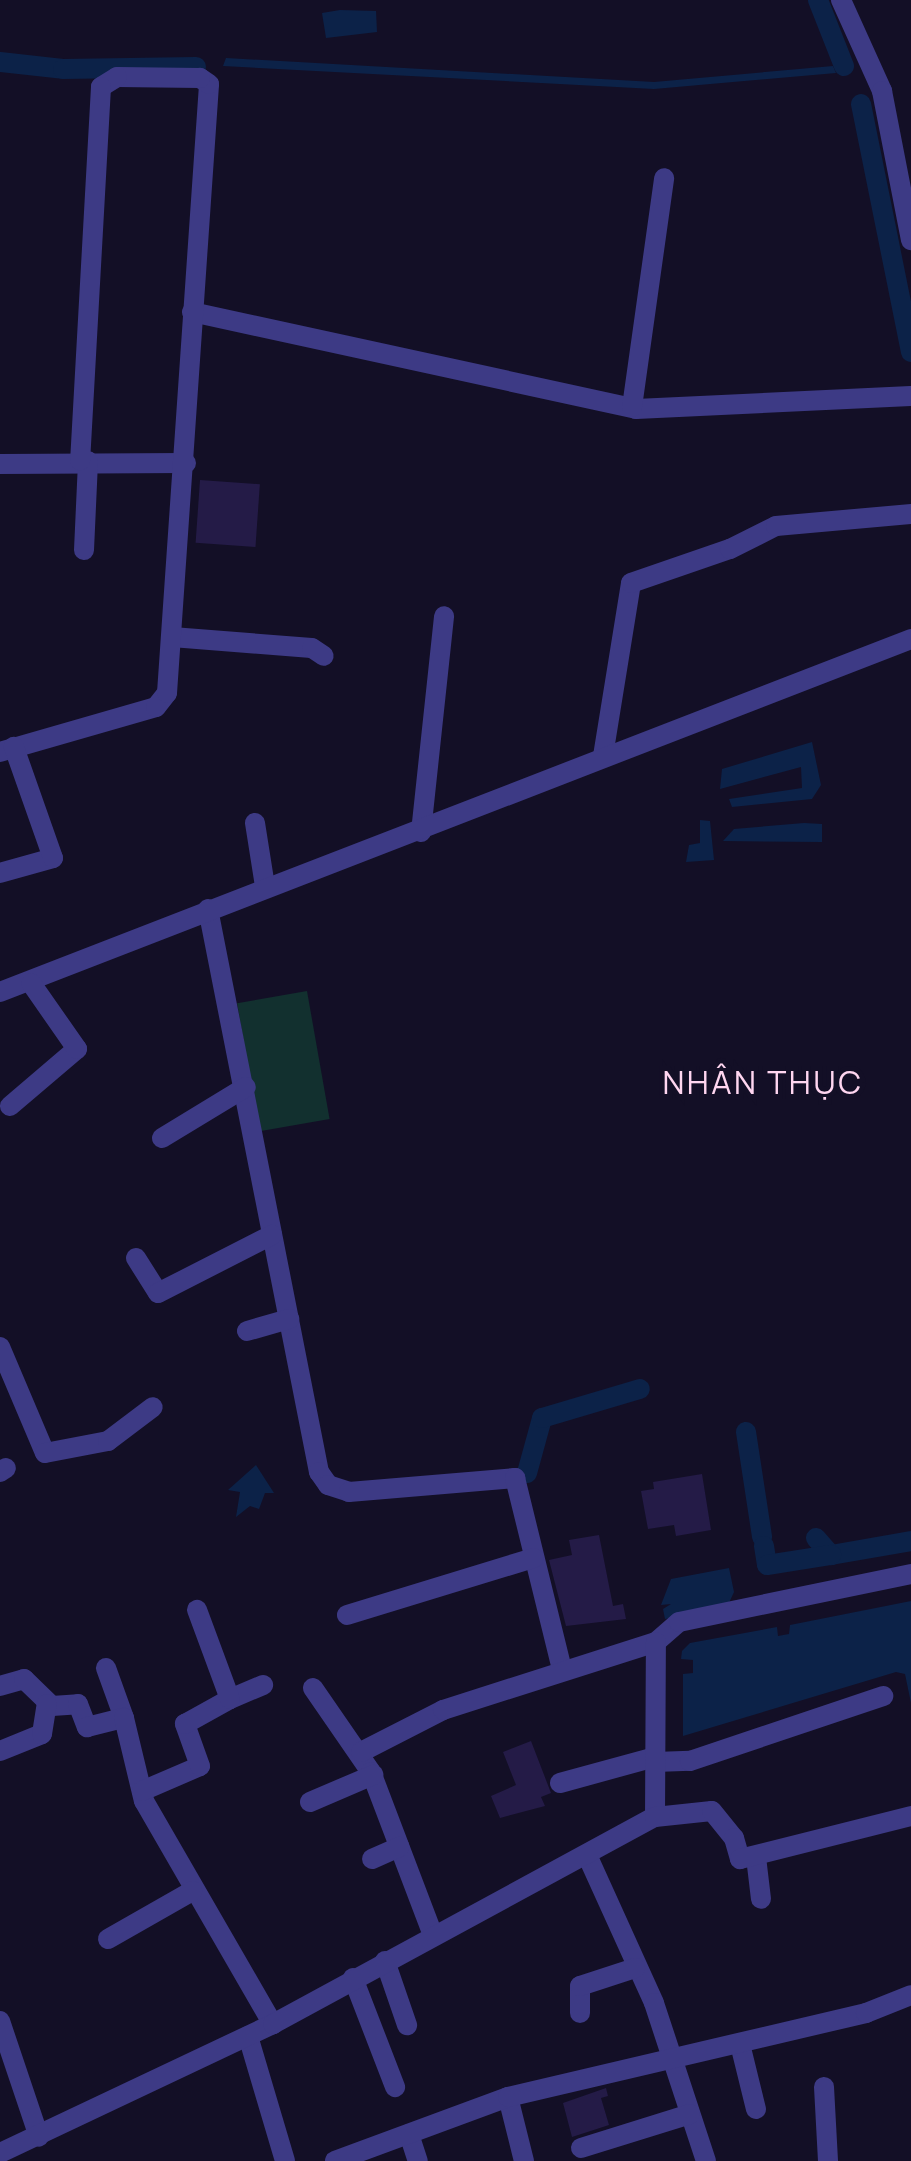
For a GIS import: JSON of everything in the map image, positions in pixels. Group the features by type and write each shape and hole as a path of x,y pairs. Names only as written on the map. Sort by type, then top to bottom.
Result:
{"street":[{"path":"842,0 882,91 911,240"},
{"path":"0,872 53,858 7,750 160,704 167,692 186,463 192,312 209,84 200,78 117,77 98,97 84,550"},
{"path":"632,407 664,178"},
{"path":"192,312 632,407 911,396"},
{"path":"0,464 186,463"},
{"path":"603,756 631,583 730,549 776,526 911,514"},
{"path":"421,832 444,616"},
{"path":"172,637 312,648 324,656"},
{"path":"0,992 911,639"},
{"path":"255,823 266,886"},
{"path":"208,909 246,1086 317,1463 328,1486 350,1492 515,1478 562,1670"},
{"path":"10,1106 77,1048 31,982"},
{"path":"162,1138 246,1086"},
{"path":"136,1258 158,1293 223,1251 272,1235"},
{"path":"247,1331 289,1318"},
{"path":"0,1347 45,1453 108,1442 153,1407"},
{"path":"347,1615 533,1558"},
{"path":"361,1752 443,1710 656,1642 679,1622 911,1574"},
{"path":"196,1610 230,1699"},
{"path":"654,1817 656,1642"},
{"path":"106,1668 124,1718 142,1791 192,1890 272,2024"},
{"path":"0,1686 24,1679 47,1704 78,1704 88,1726 124,1718"},
{"path":"142,1791 200,1766 185,1724 263,1685"},
{"path":"314,1688 361,1752 373,1776 433,1935"},
{"path":"560,1783 655,1760 690,1761 883,1696"},
{"path":"0,1751 42,1734 47,1704"},
{"path":"310,1802 373,1776"},
{"path":"0,2154 272,2024 654,1817 712,1811 734,1838 740,1859 911,1816"},
{"path":"372,1859 400,1847"},
{"path":"586,1855 672,2056 706,2161"},
{"path":"756,1858 761,1899"},
{"path":"108,1938 192,1890"},
{"path":"385,1961 407,2025"},
{"path":"580,2014 580,1986 635,1968"},
{"path":"353,1978 394,2087"},
{"path":"335,2161 508,2097 672,2056 740,2044 911,1995"},
{"path":"0,2021 39,2137"},
{"path":"248,2036 285,2161"},
{"path":"740,2044 756,2109"},
{"path":"824,2087 828,2161"},
{"path":"508,2097 524,2161"},
{"path":"580,2148 690,2114"},
{"path":"409,2134 418,2161"}],"green space":[{"path":"307,991 330,1119 260,1131 237,1003"}],"water":[{"path":"376,11 377,32 326,38 322,13"},
{"path":"226,58 654,82 833,66 836,73 654,89 223,66"},
{"path":"812,742 821,785 812,799 732,807 729,799 802,788 801,767 720,789 722,769"},
{"path":"700,820 710,821 714,860 686,862 689,845 700,843"},
{"path":"822,824 822,842 723,841 734,829"},
{"path":"256,1465 274,1493 265,1493 259,1509 250,1506 236,1517 240,1492 228,1490"},
{"path":"729,1568 734,1592 728,1605 665,1619 663,1609 671,1604 661,1605 671,1579"},
{"path":"911,1601 911,1703 905,1674 896,1672 683,1736 683,1674 693,1673 693,1660 681,1659 682,1651 690,1643 777,1627 778,1636 789,1634 790,1625"}],"building":[{"path":"200,480 260,484 255,547 196,543"},
{"path":"702,1474 711,1530 676,1536 674,1525 648,1529 641,1491 654,1489 653,1482"},
{"path":"599,1535 613,1606 623,1604 626,1619 566,1626 549,1560 572,1555 569,1540"},
{"path":"531,1741 551,1793 541,1797 545,1806 500,1818 491,1796 516,1785 503,1752"},
{"path":"606,2088 608,2096 601,2098 609,2125 572,2137 563,2103"}],"waterway":[{"path":"818,0 844,66"},
{"path":"0,62 63,69 196,67"},
{"path":"861,104 911,352"},
{"path":"527,1473 542,1418 640,1389"},
{"path":"746,1432 762,1537"},
{"path":"816,1538 831,1555 911,1541"},
{"path":"764,1546 767,1565 831,1555"}],"district":[{"name":"NHÂN THỤC","path":"763,1082"}]}
